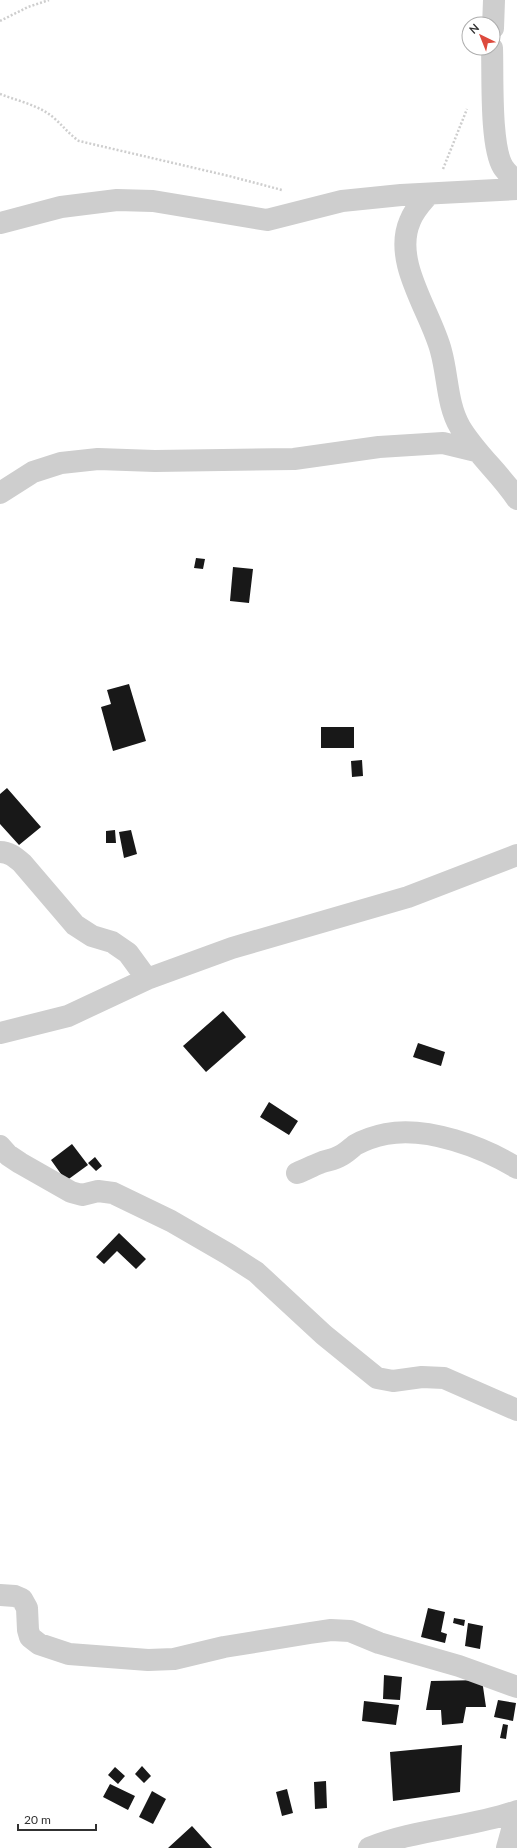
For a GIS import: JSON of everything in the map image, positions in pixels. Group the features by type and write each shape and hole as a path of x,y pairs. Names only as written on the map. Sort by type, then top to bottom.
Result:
{"street":[{"path":"493,16 494,0"},
{"path":"492,56 495,134 498,153 503,167 517,182"},
{"path":"0,223 61,207 116,200 153,201 267,220 319,206 349,200 401,195 517,188"},
{"path":"429,194 415,210 408,226 405,244 407,258 418,294 441,350 452,404 459,426 476,451 517,499"},
{"path":"0,493 33,472 62,463 98,459 155,461 294,459 379,447 443,443 476,451"},
{"path":"0,852 5,852 14,856 22,863 50,898 79,929 92,936 112,942 128,953 147,979"},
{"path":"0,1033 68,1016 147,979 232,948 408,897 517,855"},
{"path":"297,1173 320,1163 340,1157 355,1145 369,1139 387,1134 404,1132 429,1135 460,1142 502,1158 517,1168"},
{"path":"0,1146 8,1155 20,1163 71,1192 82,1195 98,1191 113,1193 171,1221 228,1254 256,1272 324,1335 377,1378 393,1381 422,1377 444,1378 517,1410"},
{"path":"0,1595 15,1596 22,1599 27,1608 28,1630 30,1637 39,1644 69,1654 148,1660 174,1659 224,1647 331,1630 350,1630 379,1643 459,1666 517,1687"},
{"path":"369,1848 411,1835 493,1819 517,1812"},
{"path":"507,1848 517,1812"}],"path":[{"path":"0,22 28,7 49,0"},
{"path":"0,94 31,105 54,118 68,134 79,141 286,191 319,206"},
{"path":"429,194 445,166 469,104"}],"building":[{"path":"196,558 205,559 203,569 194,568"},
{"path":"233,567 253,569 249,603 230,601"},
{"path":"129,684 146,741 113,751 101,707 111,704 107,690"},
{"path":"321,727 354,727 354,748 321,748"},
{"path":"362,760 363,776 352,777 351,761"},
{"path":"7,788 41,827 19,845 0,824 0,794"},
{"path":"115,830 116,843 106,843 106,831"},
{"path":"131,830 137,854 124,858 119,832"},
{"path":"223,1011 246,1037 206,1072 183,1046"},
{"path":"418,1043 445,1052 441,1066 413,1057"},
{"path":"269,1102 298,1121 289,1135 260,1117"},
{"path":"72,1144 88,1165 66,1181 51,1160"},
{"path":"95,1157 102,1166 96,1171 88,1163"},
{"path":"119,1233 146,1259 136,1269 117,1251 104,1264 96,1257"},
{"path":"428,1608 445,1612 441,1632 447,1634 445,1643 421,1637"},
{"path":"454,1618 465,1620 464,1626 453,1623"},
{"path":"468,1623 483,1626 480,1649 465,1646"},
{"path":"384,1675 402,1677 400,1700 383,1699"},
{"path":"482,1680 486,1707 466,1707 463,1723 442,1725 441,1710 426,1710 431,1681"},
{"path":"498,1700 516,1703 513,1721 494,1717"},
{"path":"364,1701 399,1705 396,1725 362,1721"},
{"path":"503,1724 508,1725 506,1739 500,1738"},
{"path":"462,1745 460,1792 393,1801 390,1752"},
{"path":"142,1766 151,1776 144,1783 135,1774"},
{"path":"115,1767 125,1776 118,1784 108,1775"},
{"path":"326,1781 327,1808 315,1809 314,1782"},
{"path":"110,1784 135,1796 128,1810 103,1797"},
{"path":"287,1789 293,1813 282,1816 276,1792"},
{"path":"152,1791 166,1799 153,1824 139,1817"},
{"path":"192,1826 212,1848 168,1848"}]}
